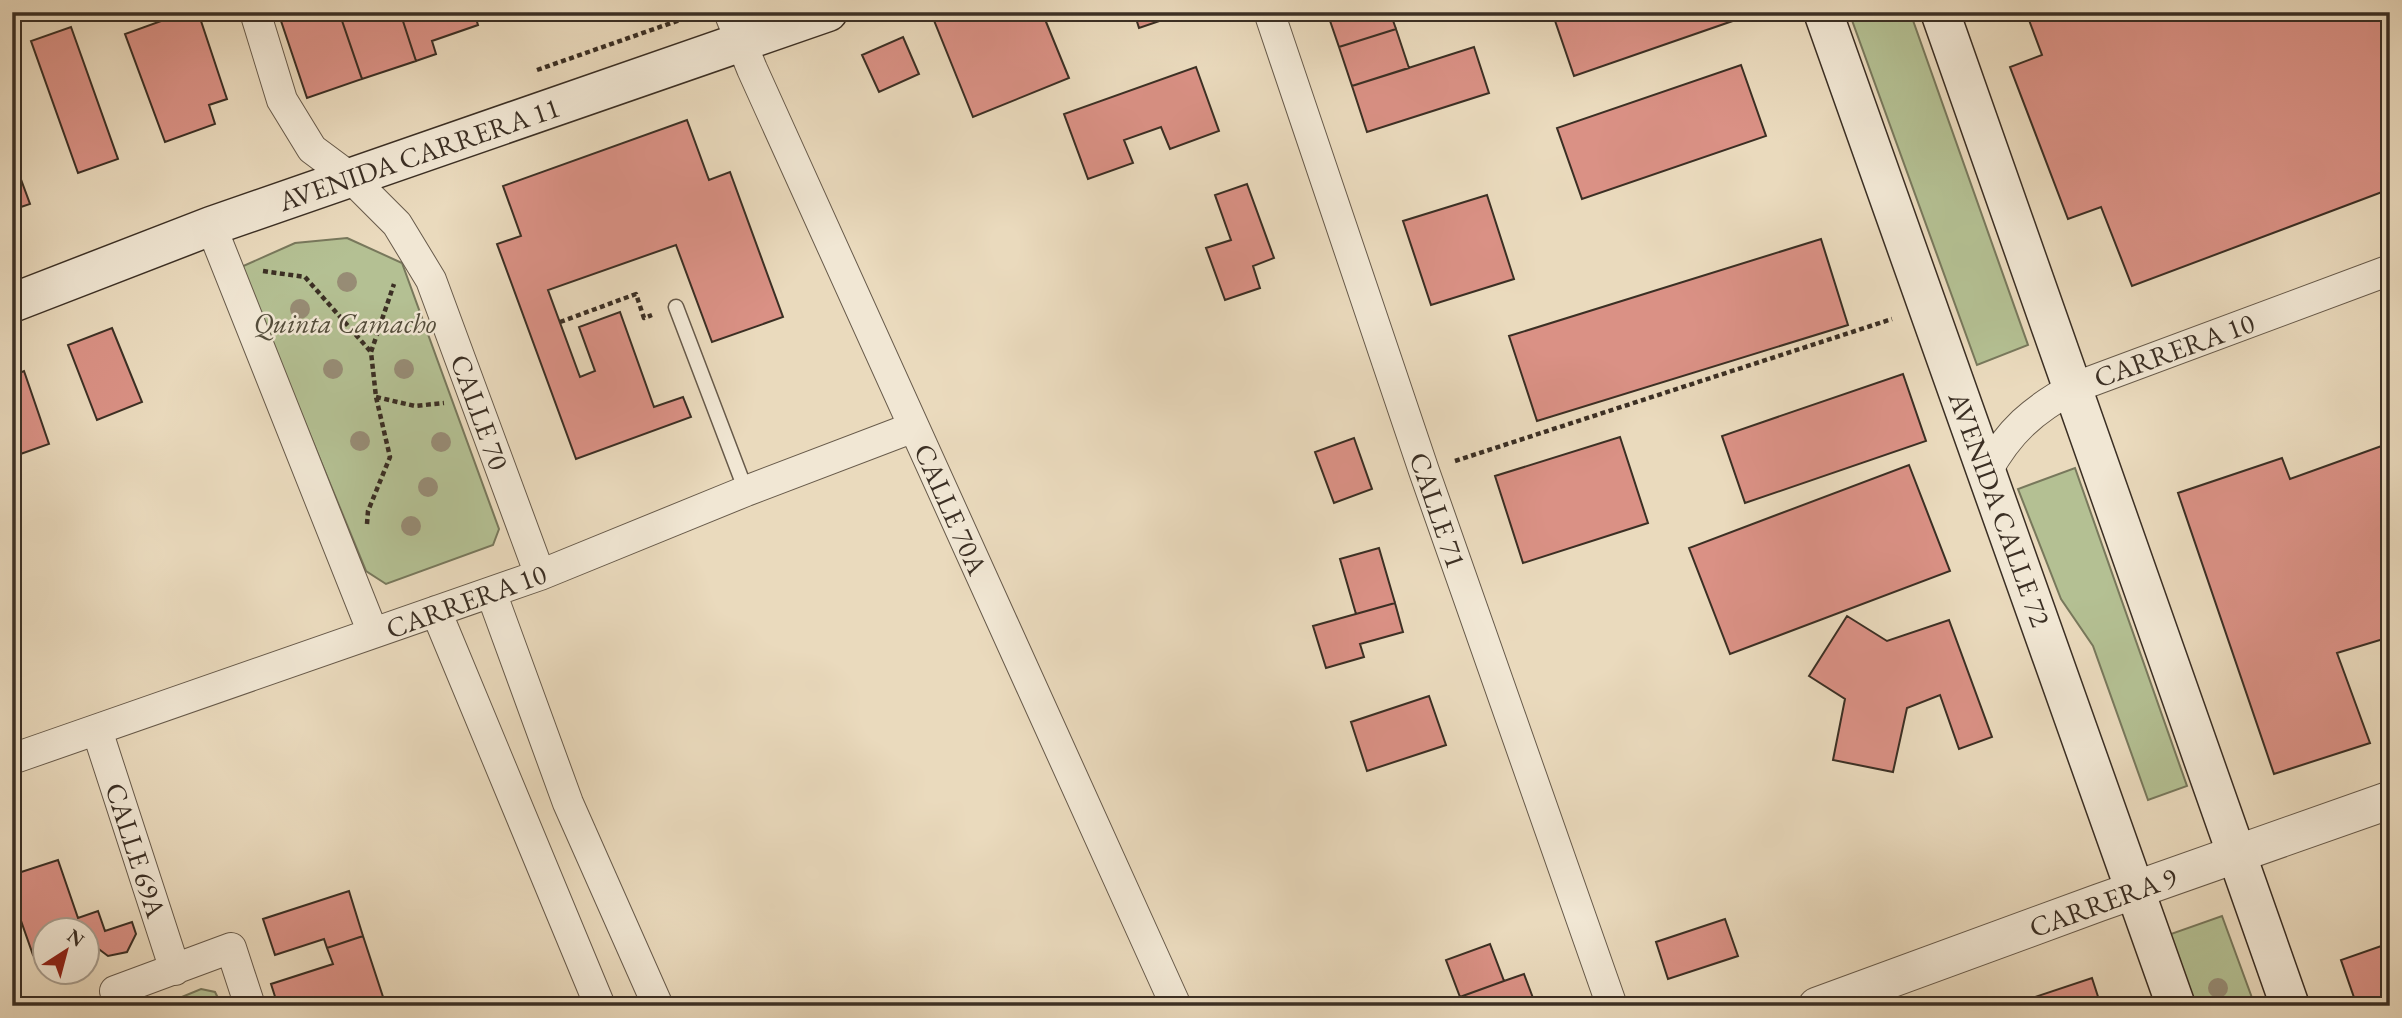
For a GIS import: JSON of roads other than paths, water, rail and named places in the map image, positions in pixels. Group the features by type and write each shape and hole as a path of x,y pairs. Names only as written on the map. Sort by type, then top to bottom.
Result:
{"main road":[{"name":"AVENIDA CARRERA 11","path":"12,303 214,233 735,28 828,12"},
{"name":"AVENIDA CALLE 72","path":"1823,12 2176,1006"},
{"path":"1940,12 2290,1006"}],"street":[{"name":"CALLE 70","path":"255,12 282,100 312,149 351,178 397,224 431,280 540,575"},
{"name":"CALLE 71","path":"1269,12 1424,471 1612,1006"},
{"name":"CALLE 70A","path":"735,28 1176,1006"},
{"path":"214,233 373,634"},
{"name":"CARRERA 10","path":"1987,471 1998,451 2019,425 2047,402 2073,388 2390,270"},
{"name":"CARRERA 10","path":"12,759 540,575 746,491 914,427"},
{"path":"491,592 568,803 651,1003"},
{"path":"436,611 600,1006"},
{"name":"CALLE 69A","path":"97,730 175,970"},
{"name":"CARRERA 9","path":"1817,1006 2136,889 2390,800"},
{"path":"523,822 568,803"},
{"path":"120,1006 115,991 231,948 250,1006"}],"lane":[{"path":"676,307 746,491"}],"park label":[{"name":"Quinta Camacho","path":"345,323"}]}
